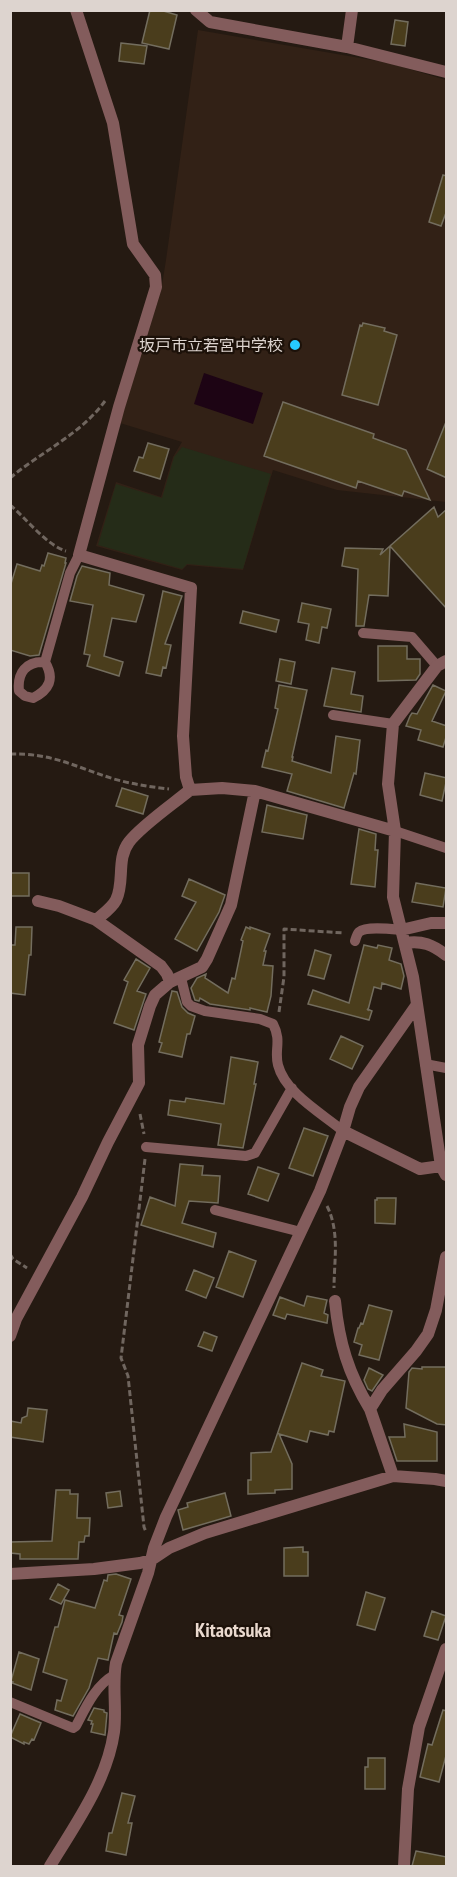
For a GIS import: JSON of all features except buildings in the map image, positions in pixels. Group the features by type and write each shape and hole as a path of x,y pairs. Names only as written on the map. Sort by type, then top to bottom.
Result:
{"street":[{"path":"76,10 113,123 133,243 155,275 156,287 119,407 78,555 191,588 183,736 189,787"},
{"path":"347,47 352,10"},
{"path":"196,11 210,22 347,47 447,72"},
{"path":"343,1131 420,1169 444,1171 425,1064 413,977 393,897 394,831 388,784 393,724 442,664"},
{"path":"96,920 117,899 121,864 129,842 189,787 255,791 394,831"},
{"path":"10,1336 16,1319 82,1197 139,1083 138,1045 154,995 176,980 202,967 207,959 231,905 255,791"},
{"path":"38,902 59,906 96,920 161,966 176,980"},
{"path":"400,930 431,923 447,923"},
{"path":"405,943 416,941 427,943 447,955"},
{"path":"51,1866 95,1790 108,1760 114,1731 116,1663 145,1582 152,1554 171,1507 320,1191 359,1087 416,1006"},
{"path":"370,1409 382,1390 428,1334 436,1310 447,1257"},
{"path":"335,1301 338,1330 345,1359 357,1388 370,1409 393,1476"},
{"path":"10,1574 94,1569 152,1554 205,1533 393,1476 447,1481"},
{"path":"404,1866 408,1789 419,1727 447,1649"}],"lane":[{"path":"45,662 70,573 78,555"},
{"path":"363,633 412,637 442,664"},
{"path":"333,715 393,724"},
{"path":"394,831 447,848"},
{"path":"356,937 361,930 375,928 400,930"},
{"path":"176,980 191,1006 205,1011 261,1019 273,1024 278,1039 279,1067 292,1088 304,1101 343,1131"},
{"path":"425,1064 447,1068"},
{"path":"146,1147 246,1156 255,1153 292,1088"},
{"path":"215,1210 301,1232"},
{"path":"10,1702 73,1728 90,1699 105,1680 114,1675"}],"path":[{"path":"10,477 89,419 109,396"},
{"path":"10,504 46,538 61,549 78,555"},
{"path":"10,754 55,757 113,778 154,788 175,790 189,787"},
{"path":"273,1024 279,1011 284,977 284,929 356,937"},
{"path":"136,1089 146,1147 121,1358 128,1376 144,1527 152,1554"},
{"path":"320,1191 331,1213 336,1241 335,1301"},
{"path":"10,1254 25,1267 40,1274"}],"shaded area":[{"name":"坂戸市立若宮中学校","path":"198,30 389,63 446,80 446,502 337,490 273,470 243,570 187,565 182,570 96,546 116,482 161,497 173,457 182,442 120,423 161,291"},
{"path":"204,373 263,393 253,424 194,404"}],"green space":[{"path":"182,447 271,474 243,569 187,564 182,569 98,545 116,484 162,498 174,457"}],"place":[{"name":"坂戸市立若宮中学校","path":"295,345"}],"district":[{"name":"Kitaotsuka","path":"233,1630"}]}
